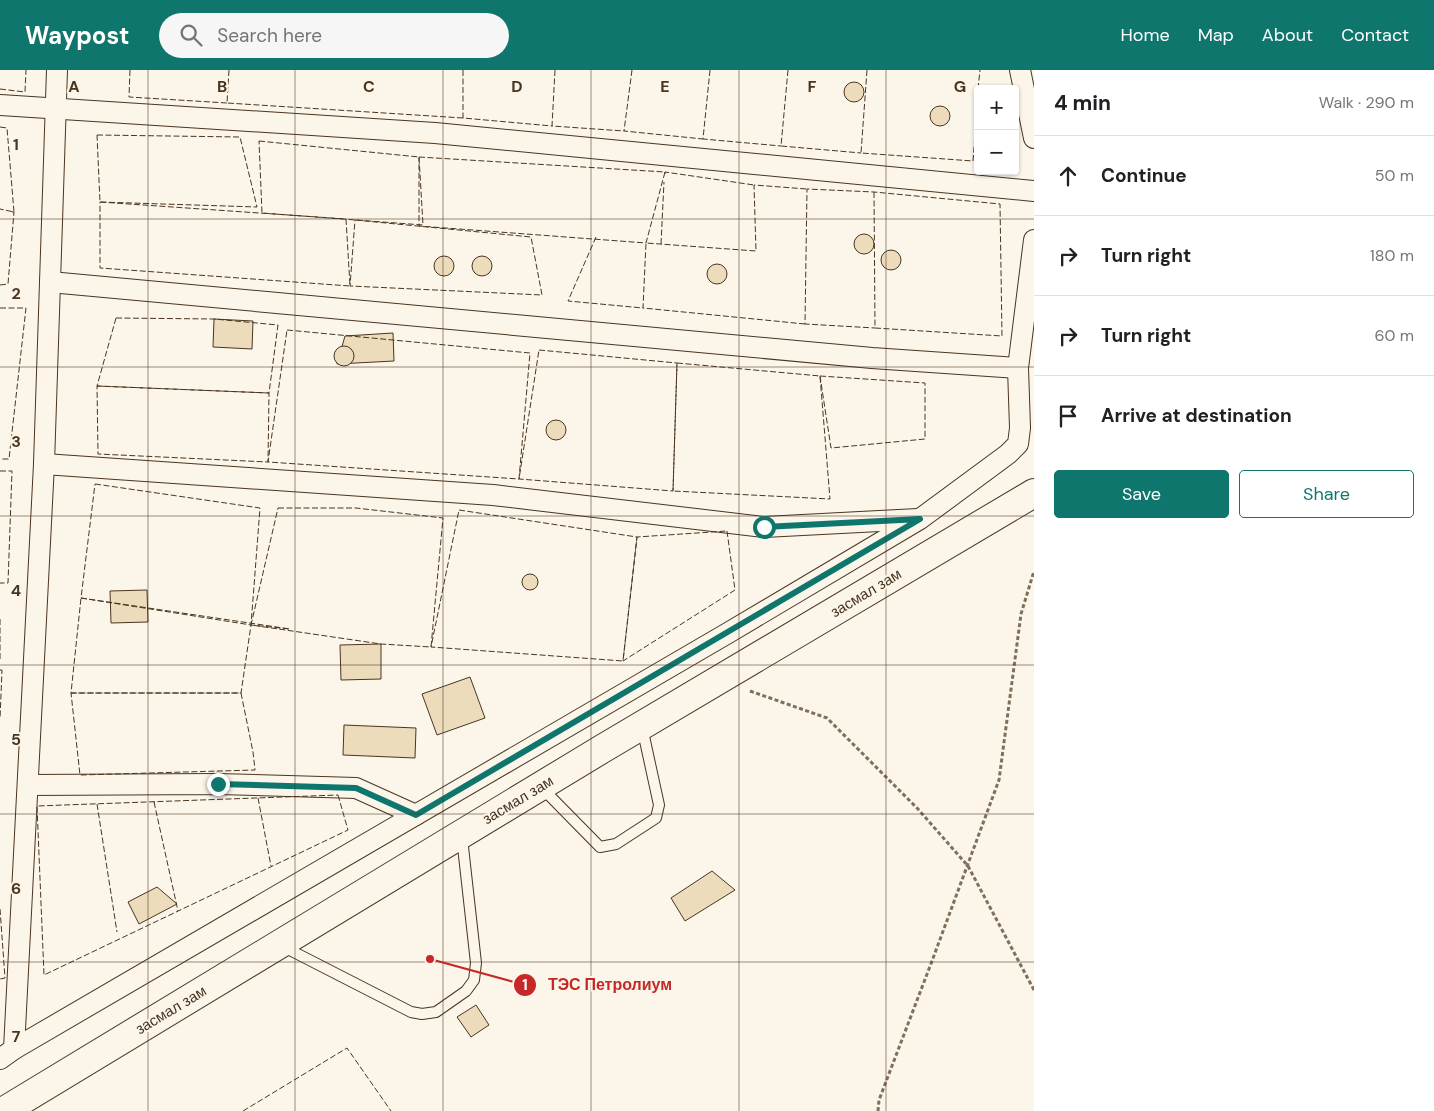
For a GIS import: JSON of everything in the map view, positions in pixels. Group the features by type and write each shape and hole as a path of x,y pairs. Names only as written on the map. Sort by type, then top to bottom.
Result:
{"highway":[{"name":"засмал зам","path":"4,1111 540,786 1034,492"}],"street":[{"path":"7,1054 28,785 44,464 57,70"},
{"path":"1020,70 1034,138"},
{"path":"0,105 435,133 1034,191"},
{"path":"7,1054 920,519 1008,454 1018,444 1020,428 1018,368 1034,240"},
{"path":"50,282 862,357 1018,368"},
{"path":"44,464 492,495 764,527 920,519"},
{"path":"28,785 218,784 356,788 416,815"}],"lane":[{"path":"540,786 600,847 616,844 656,818 658,805 642,726"},
{"path":"280,944 411,1012 422,1014 436,1012 466,991 474,980 476,963 461,834"}],"path":[{"path":"878,1111 879,1100 999,780 1021,614 1034,571"},
{"path":"718,680 827,718 917,808 968,866 1034,990"}],"building":[{"path":"854,82 861,85 864,92 861,99 854,102 847,99 844,92 847,85"},
{"path":"940,106 947,109 950,116 947,123 940,126 933,123 930,116 933,109"},
{"path":"864,234 871,237 874,244 871,251 864,254 857,251 854,244 857,237"},
{"path":"891,250 898,253 901,260 898,267 891,270 884,267 881,260 884,253"},
{"path":"444,256 451,259 454,266 451,273 444,276 437,273 434,266 437,259"},
{"path":"482,256 489,259 492,266 489,273 482,276 475,273 472,266 475,259"},
{"path":"717,264 724,267 727,274 724,281 717,284 710,281 707,274 710,267"},
{"path":"214,319 253,321 252,349 213,347"},
{"path":"393,333 394,361 337,364 345,336"},
{"path":"344,346 351,349 354,356 351,363 344,366 337,363 334,356 337,349"},
{"path":"556,420 563,423 566,430 563,437 556,440 549,437 546,430 549,423"},
{"path":"530,574 538,582 530,590 522,582"},
{"path":"147,590 148,622 111,623 110,591"},
{"path":"381,644 381,679 341,680 340,645"},
{"path":"470,677 485,718 437,735 422,694"},
{"path":"344,725 416,728 415,758 343,755"},
{"path":"712,871 735,890 685,921 671,898"},
{"path":"157,887 177,904 139,924 128,902"},
{"path":"476,1005 489,1025 471,1037 457,1017"}],"fence":[{"path":"0,89 25,92 26,70"},
{"path":"130,70 129,97 227,103"},
{"path":"229,70 227,103 463,118"},
{"path":"463,70 463,118 552,126"},
{"path":"555,70 552,126 624,131"},
{"path":"632,70 624,131 703,139"},
{"path":"710,70 703,139 781,146"},
{"path":"788,70 781,146 861,153"},
{"path":"867,70 861,153 973,161 975,130"},
{"path":"978,85 980,70"},
{"path":"0,127 7,128 14,212 0,209"},
{"path":"97,135 240,137 257,207 100,202 97,135"},
{"path":"259,141 419,157 423,225 262,213 259,141"},
{"path":"419,157 665,172 646,243 419,226 419,157"},
{"path":"665,174 665,172 754,185"},
{"path":"661,244 664,182"},
{"path":"805,324 643,308 646,243 756,251 754,185 807,189"},
{"path":"874,192 875,328 1002,336 1000,204 874,192 807,189 805,324 875,328"},
{"path":"100,202 346,219 350,286 100,268 100,202"},
{"path":"0,285 8,284 14,212 12,212"},
{"path":"355,220 531,237 542,295 350,286 355,220"},
{"path":"596,237 568,301 643,308"},
{"path":"0,308 26,308 9,459 0,459"},
{"path":"116,318 214,319 278,325 269,393 97,386 116,318"},
{"path":"287,330 530,353 519,479 268,462 287,330"},
{"path":"539,350 677,363 673,491 519,479 539,350"},
{"path":"677,363 820,376 830,499 673,491 677,363"},
{"path":"820,376 925,383 925,439 831,448 820,376"},
{"path":"97,386 269,393 268,462 98,454 97,386"},
{"path":"0,471 12,471 8,583 0,583"},
{"path":"95,484 260,508 251,625 81,598 95,484"},
{"path":"278,508 356,508 443,518 431,647 381,644 251,625 278,508"},
{"path":"459,510 637,537 623,661 431,647 459,510"},
{"path":"727,531 735,590 623,661 637,537 727,531"},
{"path":"81,598 290,629 251,625 241,693 71,693 81,598"},
{"path":"0,619 0,660"},
{"path":"0,670 2,670 0,719"},
{"path":"71,693 241,693 255,770 80,775 71,693"},
{"path":"338,795 348,830 44,975 37,806 338,795"},
{"path":"258,798 271,866"},
{"path":"154,802 178,911"},
{"path":"97,804 117,932"},
{"path":"0,909 5,978 0,979"},
{"path":"243,1111 347,1048 391,1111"}],"place":[{"name":"ТЭС Петролиум","path":"430,959"}],"route":[{"path":"218,784 356,788 416,815 920,519 764,527"}]}
